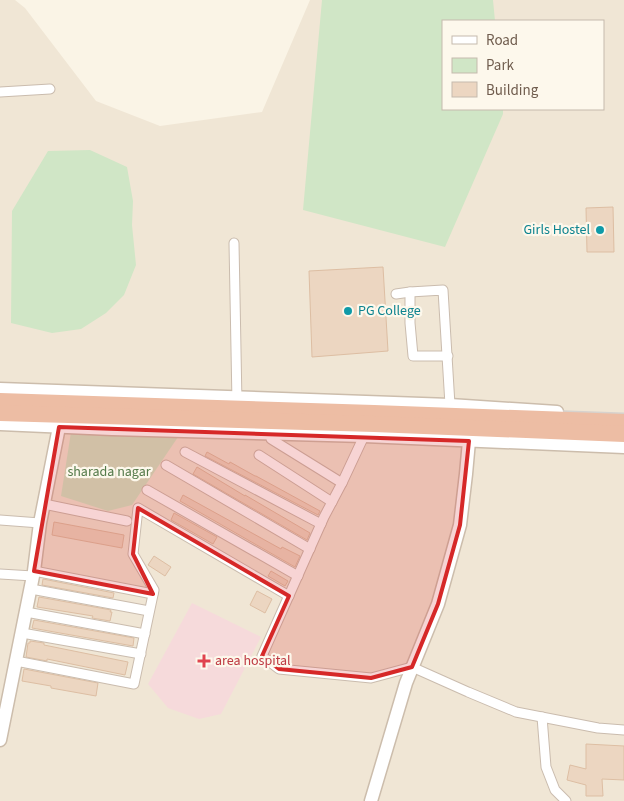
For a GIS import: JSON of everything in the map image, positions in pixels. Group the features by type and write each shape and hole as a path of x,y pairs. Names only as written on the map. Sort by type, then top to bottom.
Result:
{"highway":[{"path":"0,401 237,402 624,434"},
{"path":"0,413 495,424 589,418 624,422"}],"street":[{"path":"0,92 50,89"},
{"path":"234,243 237,402"},
{"path":"396,294 444,290 450,405"},
{"path":"410,292 413,356 448,356"},
{"path":"0,389 237,402 450,405 495,424 624,447"},
{"path":"589,418 624,415"},
{"path":"0,424 469,440 495,424"},
{"path":"0,740 31,589 40,523 59,426"},
{"path":"271,434 271,439 342,483"},
{"path":"364,436 321,524 262,656 279,669 371,678 412,667 516,712 598,728 624,730"},
{"path":"371,801 406,683 438,604 460,525 469,440"},
{"path":"186,452 321,524"},
{"path":"259,455 332,502"},
{"path":"166,465 310,549"},
{"path":"148,490 298,576"},
{"path":"44,504 126,521"},
{"path":"16,661 134,684 154,590 134,554 138,508 289,596"},
{"path":"0,520 40,523"},
{"path":"0,574 34,573 153,594"},
{"path":"31,589 149,611"},
{"path":"26,612 144,634"},
{"path":"22,633 140,654"},
{"path":"542,717 546,767 555,790 566,801"}],"highlighted area":[{"path":"59,427 469,441 460,525 438,604 412,667 371,678 279,669 262,656 289,596 138,508 133,554 153,594 34,571"}],"shaded area":[{"path":"0,0 15,0 25,8 96,101 160,126 262,112 310,0 624,0 624,801 0,801"},
{"name":"area hospital","path":"192,603 261,637 221,714 199,719 168,708 148,684"}],"green space":[{"path":"322,0 493,0 495,20 442,20 442,110 503,110 503,114 445,247 303,210"},
{"path":"90,150 127,167 133,201 132,225 136,265 124,295 106,313 81,329 52,333 11,323 12,211 48,151"},
{"name":"sharada nagar","path":"71,432 178,437 132,505 108,511 61,496"}],"building":[{"name":"Girls Hostel","path":"613,207 614,252 587,252 586,208"},
{"name":"PG College","path":"383,267 388,351 312,357 309,271"},
{"path":"207,452 229,464 230,462 320,511 318,515 205,456"},
{"path":"197,467 310,533 307,540 193,474"},
{"path":"183,495 281,549 282,547 300,556 295,567 180,501"},
{"path":"174,513 217,537 213,544 171,520"},
{"path":"54,522 124,535 122,548 52,535"},
{"path":"154,556 171,567 165,576 148,565"},
{"path":"271,571 288,581 285,586 268,576"},
{"path":"43,579 114,593 113,598 42,585"},
{"path":"257,591 272,599 265,613 250,605"},
{"path":"39,597 111,610 110,621 92,618 93,616 37,607"},
{"path":"34,620 134,638 133,646 32,628"},
{"path":"30,641 128,662 125,675 47,659 47,661 26,657"},
{"path":"24,669 98,683 96,696 22,681"},
{"path":"586,744 624,746 624,780 602,779 603,796 586,796 586,785 567,780 570,765 586,769"}],"place":[{"name":"Girls Hostel","path":"600,230"},
{"name":"PG College","path":"348,311"},
{"name":"area hospital","path":"204,661"}]}
